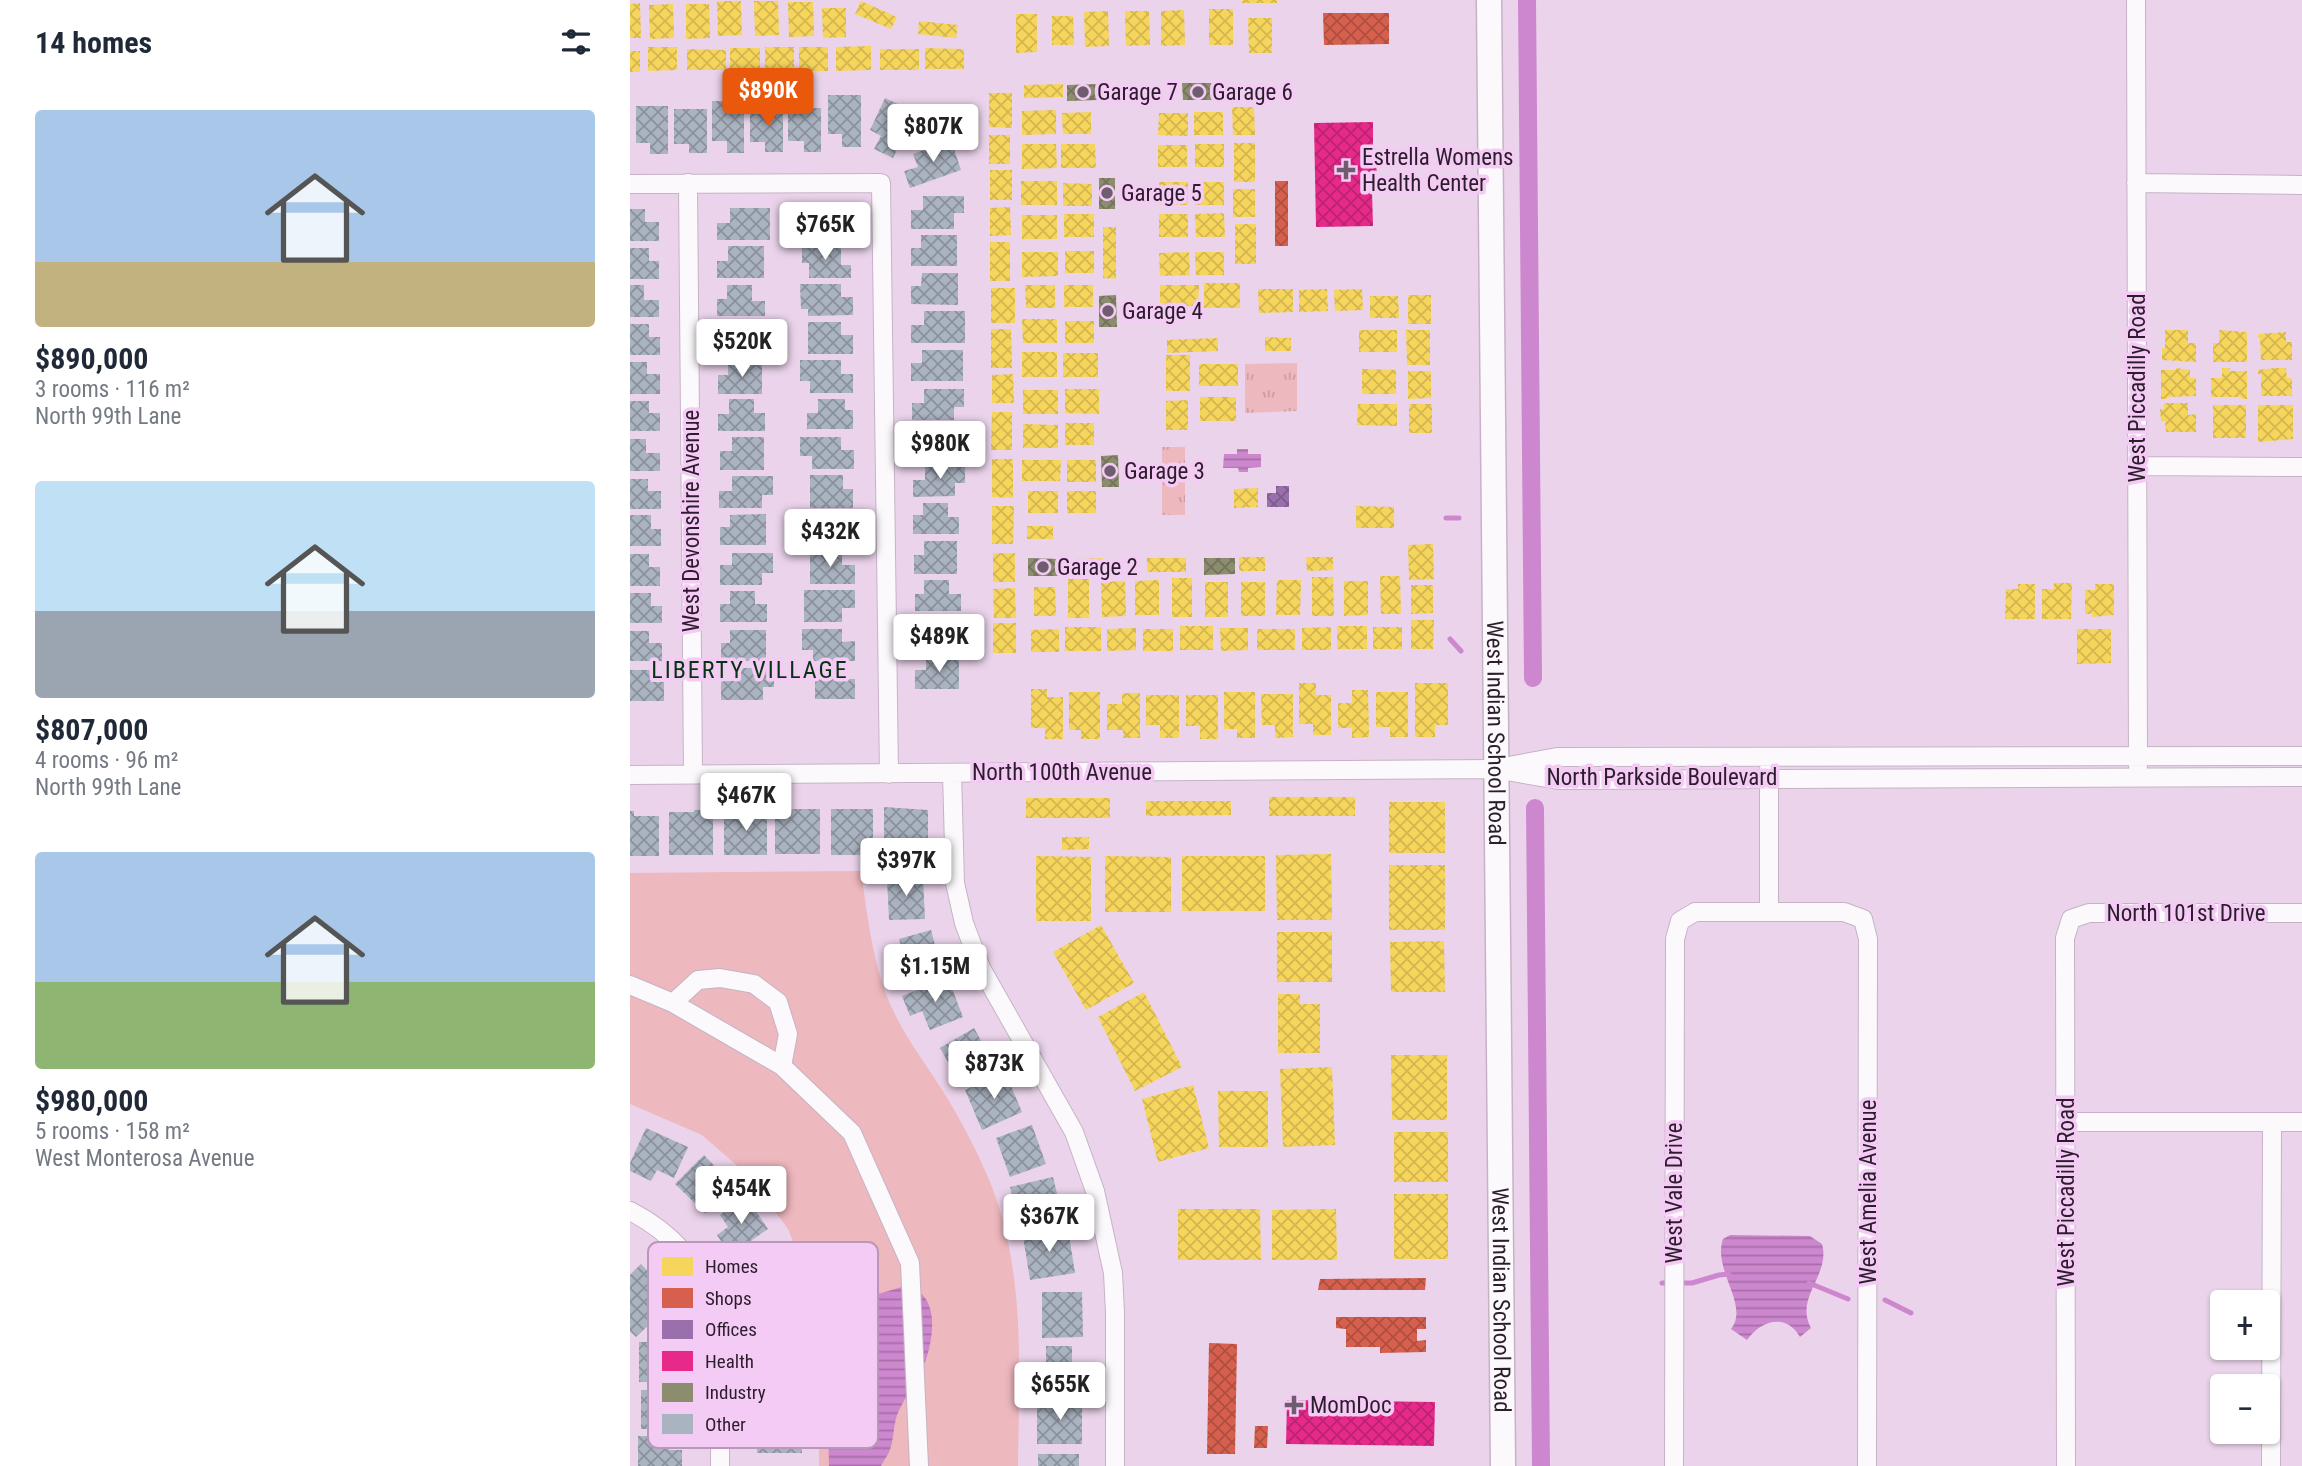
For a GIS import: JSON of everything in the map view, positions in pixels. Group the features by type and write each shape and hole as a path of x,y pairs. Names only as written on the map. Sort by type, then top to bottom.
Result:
{"main road":[{"name":"West Indian School Road","path":"1489,0 1503,1466"}],"street":[{"name":"West Piccadilly Road","path":"2136,0 2138,777"},
{"name":"West Devonshire Avenue","path":"688,183 693,774"},
{"path":"630,184 881,183 889,774"},
{"path":"2136,183 2302,184"},
{"path":"2138,466 2302,467"},
{"path":"1769,755 1769,912"},
{"name":"North Parkside Boulevard","path":"1495,769 1558,757 2302,756"},
{"name":"North Parkside Boulevard","path":"1495,769 1558,780 2302,777"},
{"name":"North 100th Avenue","path":"630,775 1495,769"},
{"path":"953,773 955,883 964,923 981,968 1074,1132 1095,1191 1113,1273 1115,1466"},
{"name":"West Vale Drive","path":"1674,1466 1675,939 1680,921 1695,912 1769,912"},
{"name":"West Amelia Avenue","path":"1769,912 1844,912 1863,919 1868,939 1867,1466"},
{"name":"North 101st Drive","path":"2071,919 2089,913 2302,913"},
{"name":"West Piccadilly Road","path":"2066,1466 2065,938 2071,919"},
{"path":"673,1003 698,981 720,978 754,984 778,1002 788,1034 782,1066"},
{"path":"630,985 673,1003 782,1066 852,1133 909,1263 919,1466"},
{"path":"2067,1122 2302,1122"},
{"path":"2271,1466 2272,1122"},
{"path":"630,1212 645,1219 675,1242"},
{"path":"720,1448 720,1466"}],"green space":[{"path":"1297,363 1297,411 1245,413 1245,364"},
{"path":"1162,447 1185,447 1185,515 1162,515"},
{"path":"861,871 875,957 891,1006 966,1132 992,1187 1003,1221 1011,1255 1018,1325 1018,1466 819,1466 819,1448 878,1448 878,1242 793,1242 788,1229 750,1177 702,1135 630,1104 630,873"}],"shaded area":[{"path":"1237,449 1248,449 1248,454 1261,454 1261,467 1248,468 1248,472 1239,472 1238,468 1223,468 1224,454 1237,454"},
{"path":"1730,1235 1810,1236 1822,1244 1822,1266 1807,1306 1811,1328 1800,1337 1788,1324 1781,1322 1766,1324 1752,1333 1747,1340 1731,1329 1736,1320 1736,1309 1721,1251 1723,1239"},
{"path":"905,1286 926,1299 932,1322 929,1349 921,1372 897,1415 892,1443 881,1466 829,1466 829,1448 878,1448 878,1294"}],"building: Homes":[{"path":"1242,0 1277,0 1277,3 1242,3"},
{"path":"717,1 741,1 742,35 718,36"},
{"path":"754,1 778,1 779,35 755,36"},
{"path":"861,1 897,17 891,29 855,14"},
{"path":"788,2 813,2 814,36 789,37"},
{"path":"640,3 641,38 630,38 630,4"},
{"path":"673,4 674,38 650,39 649,5"},
{"path":"686,4 709,4 710,38 686,39"},
{"path":"822,8 846,8 846,37 823,38"},
{"path":"1209,9 1233,9 1233,45 1209,45"},
{"path":"1184,10 1185,45 1161,46 1161,11"},
{"path":"1108,11 1109,46 1085,47 1084,12"},
{"path":"1125,11 1149,11 1150,45 1126,46"},
{"path":"1016,14 1037,14 1037,52 1016,53"},
{"path":"1052,16 1073,16 1074,45 1052,45"},
{"path":"1248,18 1272,18 1272,53 1249,53"},
{"path":"919,21 958,25 956,38 918,34"},
{"path":"871,46 871,70 836,71 836,47"},
{"path":"648,47 677,47 677,70 648,71"},
{"path":"765,47 794,47 794,70 765,71"},
{"path":"799,47 828,47 828,71 799,71"},
{"path":"730,48 760,48 760,71 730,72"},
{"path":"925,48 964,49 964,69 925,69"},
{"path":"687,49 726,50 726,70 687,70"},
{"path":"880,49 919,49 919,70 880,70"},
{"path":"630,51 640,51 640,72 630,72"},
{"path":"1063,84 1063,97 1024,98 1024,85"},
{"path":"989,93 1012,93 1012,128 989,127"},
{"path":"1232,107 1254,107 1255,135 1233,135"},
{"path":"1056,110 1056,134 1022,135 1022,111"},
{"path":"1091,112 1091,134 1063,134 1062,113"},
{"path":"1194,112 1223,112 1223,135 1194,135"},
{"path":"1159,113 1188,113 1188,136 1158,135"},
{"path":"989,135 1010,135 1010,164 989,164"},
{"path":"1234,143 1255,143 1255,182 1234,182"},
{"path":"1022,144 1056,144 1057,168 1022,169"},
{"path":"1061,144 1095,144 1096,168 1061,168"},
{"path":"1195,144 1224,144 1224,167 1195,167"},
{"path":"1158,145 1187,145 1187,167 1158,167"},
{"path":"990,170 1012,170 1012,200 990,200"},
{"path":"1021,181 1057,181 1057,205 1021,205"},
{"path":"1159,182 1188,182 1188,205 1159,205"},
{"path":"1194,182 1224,182 1224,205 1195,205"},
{"path":"1063,183 1092,184 1092,206 1063,206"},
{"path":"1233,189 1255,189 1255,217 1233,217"},
{"path":"1010,207 1011,235 990,236 990,208"},
{"path":"1224,213 1225,237 1196,237 1195,214"},
{"path":"1064,214 1094,214 1094,237 1064,237"},
{"path":"1159,214 1188,214 1188,237 1159,237"},
{"path":"1022,215 1057,215 1057,239 1022,239"},
{"path":"1235,224 1256,224 1256,264 1235,264"},
{"path":"1103,227 1116,227 1116,279 1103,278"},
{"path":"990,242 1010,242 1010,281 990,281"},
{"path":"1065,251 1094,251 1094,273 1065,273"},
{"path":"1022,252 1058,252 1058,276 1022,277"},
{"path":"1189,252 1190,275 1160,276 1159,253"},
{"path":"1195,252 1224,252 1224,275 1196,275"},
{"path":"1204,283 1240,283 1240,308 1204,308"},
{"path":"1025,285 1055,285 1055,308 1026,308"},
{"path":"1064,285 1093,285 1093,307 1064,307"},
{"path":"1160,285 1199,285 1198,306 1160,306"},
{"path":"991,288 1015,288 1015,323 991,323"},
{"path":"1258,289 1293,289 1293,312 1259,313"},
{"path":"1327,289 1328,311 1299,312 1299,290"},
{"path":"1362,289 1363,310 1335,311 1334,290"},
{"path":"1408,295 1431,295 1431,324 1408,324"},
{"path":"1370,296 1398,296 1399,318 1370,318"},
{"path":"1022,319 1057,319 1057,343 1023,343"},
{"path":"1065,321 1094,321 1094,343 1065,343"},
{"path":"991,329 1011,329 1012,368 991,368"},
{"path":"1359,330 1397,330 1397,352 1359,352"},
{"path":"1406,330 1430,330 1430,365 1407,365"},
{"path":"2165,330 2188,330 2188,343 2196,343 2196,362 2162,360"},
{"path":"2219,330 2247,332 2247,362 2213,362 2213,343 2219,343"},
{"path":"2286,332 2286,342 2292,342 2292,360 2261,360 2258,334"},
{"path":"1265,337 1291,338 1291,351 1265,351"},
{"path":"1218,338 1218,351 1167,353 1167,340"},
{"path":"1022,352 1057,352 1057,377 1022,377"},
{"path":"1063,353 1098,353 1098,377 1063,377"},
{"path":"1166,355 1190,355 1190,391 1166,391"},
{"path":"1199,364 1238,364 1238,386 1199,386"},
{"path":"2222,368 2247,371 2247,399 2211,397 2211,378 2222,378"},
{"path":"2286,368 2287,378 2292,378 2292,396 2261,396 2261,374 2258,374 2258,370"},
{"path":"1362,369 1396,370 1396,394 1362,394"},
{"path":"2161,370 2190,370 2190,378 2196,378 2196,396 2161,399"},
{"path":"1408,371 1431,371 1431,398 1408,399"},
{"path":"1013,374 1014,403 992,403 992,375"},
{"path":"1065,389 1099,389 1099,414 1065,413"},
{"path":"1023,390 1058,390 1058,414 1023,414"},
{"path":"1200,397 1236,397 1236,421 1200,421"},
{"path":"1188,400 1188,430 1166,430 1166,401"},
{"path":"2164,403 2188,403 2188,415 2196,414 2196,432 2166,432 2160,409 2164,409"},
{"path":"1358,404 1397,404 1397,426 1357,425"},
{"path":"1409,404 1432,404 1432,433 1409,433"},
{"path":"2213,405 2246,405 2246,438 2213,438"},
{"path":"2258,405 2293,405 2293,439 2258,442"},
{"path":"992,412 1012,412 1012,450 991,450"},
{"path":"1065,423 1094,423 1094,445 1065,445"},
{"path":"1023,424 1058,425 1058,448 1023,448"},
{"path":"992,459 1013,459 1013,498 992,497"},
{"path":"1022,460 1061,460 1060,481 1022,481"},
{"path":"1067,460 1096,460 1096,482 1067,482"},
{"path":"1258,488 1258,507 1234,508 1234,489"},
{"path":"1028,491 1058,491 1058,513 1028,513"},
{"path":"1067,491 1096,491 1096,513 1067,513"},
{"path":"992,506 1014,506 1013,544 992,544"},
{"path":"1356,506 1394,507 1394,528 1356,528"},
{"path":"1027,526 1053,526 1053,539 1027,539"},
{"path":"1433,544 1434,579 1409,580 1408,545"},
{"path":"993,553 1015,553 1015,582 993,582"},
{"path":"1239,557 1265,557 1265,571 1239,571"},
{"path":"1306,557 1333,557 1333,570 1307,571"},
{"path":"1103,558 1103,571 1077,572 1077,559"},
{"path":"1147,558 1186,558 1186,572 1147,572"},
{"path":"1380,576 1400,576 1401,614 1381,614"},
{"path":"1312,577 1333,577 1334,616 1312,616"},
{"path":"1172,578 1192,578 1192,617 1172,617"},
{"path":"1068,579 1089,579 1089,618 1068,618"},
{"path":"1159,580 1159,615 1135,615 1135,581"},
{"path":"1277,580 1301,580 1300,615 1276,615"},
{"path":"1125,581 1126,616 1102,617 1101,582"},
{"path":"1344,581 1368,581 1368,615 1344,616"},
{"path":"1205,582 1228,582 1228,617 1205,617"},
{"path":"1241,582 1265,582 1265,616 1241,616"},
{"path":"2054,583 2072,583 2071,619 2042,619 2042,589 2054,589"},
{"path":"2018,584 2035,584 2035,619 2005,619 2006,589 2018,589"},
{"path":"2095,584 2114,584 2114,615 2092,617 2092,614 2085,614 2085,590 2095,590"},
{"path":"1411,585 1433,585 1433,613 1411,614"},
{"path":"1034,587 1055,587 1056,616 1034,616"},
{"path":"1015,588 1016,618 994,618 993,589"},
{"path":"1411,620 1434,620 1433,649 1411,649"},
{"path":"993,623 1016,623 1016,653 993,653"},
{"path":"1180,626 1213,626 1213,650 1180,650"},
{"path":"1337,626 1367,626 1367,649 1337,649"},
{"path":"1065,627 1101,627 1101,651 1065,651"},
{"path":"1331,627 1331,650 1302,650 1302,628"},
{"path":"1373,627 1402,627 1402,649 1373,649"},
{"path":"1136,628 1136,650 1107,651 1107,629"},
{"path":"1220,628 1248,628 1248,650 1221,651"},
{"path":"1059,629 1059,652 1031,652 1031,630"},
{"path":"1143,629 1173,629 1173,651 1143,651"},
{"path":"1257,629 1295,629 1295,650 1257,650"},
{"path":"2077,629 2111,629 2111,663 2077,664"},
{"path":"1299,683 1316,683 1316,695 1331,695 1331,735 1313,735 1313,724 1299,724"},
{"path":"1415,683 1448,683 1448,725 1435,725 1435,737 1415,737"},
{"path":"1031,689 1047,689 1047,697 1063,697 1063,739 1045,739 1045,728 1031,728"},
{"path":"1352,690 1368,690 1369,737 1352,738 1352,728 1338,728 1338,703 1352,703"},
{"path":"1069,692 1100,692 1100,739 1081,739 1081,730 1069,730"},
{"path":"1224,692 1255,692 1255,738 1237,738 1237,729 1224,729"},
{"path":"1376,692 1408,692 1408,737 1390,737 1390,727 1376,727"},
{"path":"1122,693 1140,693 1140,738 1123,738 1123,730 1107,730 1107,704 1122,704"},
{"path":"1261,694 1293,694 1293,737 1275,738 1275,725 1262,725"},
{"path":"1146,695 1179,695 1179,738 1160,738 1160,725 1146,725"},
{"path":"1186,695 1218,695 1218,739 1200,739 1200,726 1186,726"},
{"path":"1269,797 1355,797 1355,816 1269,816"},
{"path":"1026,798 1110,798 1110,818 1026,818"},
{"path":"1146,801 1231,801 1231,815 1146,816"},
{"path":"1389,802 1445,802 1445,853 1389,853"},
{"path":"1062,837 1089,837 1089,849 1062,850"},
{"path":"1331,854 1332,920 1277,920 1276,855"},
{"path":"1036,856 1091,857 1091,921 1036,921"},
{"path":"1105,856 1171,857 1171,912 1105,912"},
{"path":"1182,856 1265,856 1265,911 1182,911"},
{"path":"1389,865 1445,865 1445,930 1389,930"},
{"path":"1101,925 1134,983 1086,1010 1053,952"},
{"path":"1277,932 1332,932 1332,982 1277,982"},
{"path":"1444,941 1445,992 1391,992 1390,942"},
{"path":"1144,992 1182,1067 1135,1091 1098,1017"},
{"path":"1278,994 1300,994 1300,1004 1320,1004 1320,1053 1278,1053"},
{"path":"1391,1055 1447,1055 1447,1120 1392,1120"},
{"path":"1332,1067 1335,1145 1283,1147 1280,1069"},
{"path":"1193,1085 1209,1148 1158,1162 1142,1099"},
{"path":"1218,1091 1268,1091 1268,1147 1219,1147"},
{"path":"1394,1132 1448,1132 1448,1182 1394,1182"},
{"path":"1394,1194 1448,1194 1448,1259 1394,1259"},
{"path":"1178,1209 1260,1209 1261,1260 1178,1260"},
{"path":"1336,1209 1337,1260 1272,1260 1272,1210"}],"building: Shops":[{"path":"1323,13 1389,13 1389,44 1324,45"},
{"path":"1275,181 1288,181 1288,246 1275,246"},
{"path":"1426,1278 1425,1290 1318,1290 1320,1279"},
{"path":"1336,1317 1426,1317 1426,1329 1417,1329 1417,1341 1426,1340 1426,1352 1380,1353 1380,1347 1346,1347 1346,1329 1336,1328"},
{"path":"1209,1343 1237,1344 1235,1454 1207,1454"},
{"path":"1255,1426 1268,1426 1267,1448 1254,1448"}],"building: Offices":[{"path":"1276,486 1289,486 1289,507 1267,507 1267,493 1276,493"}],"building: Health":[{"name":"Estrella Womens Health Center","path":"1373,122 1377,191 1372,191 1373,226 1316,227 1314,123"},
{"path":"1287,1400 1435,1402 1434,1446 1286,1444"}],"building: Industry":[{"name":"Garage 6","path":"1182,83 1213,83 1213,100 1183,100"},
{"name":"Garage 7","path":"1098,84 1098,100 1067,101 1067,85"},
{"name":"Garage 5","path":"1099,178 1115,178 1115,209 1099,209"},
{"name":"Garage 4","path":"1116,295 1117,327 1099,327 1099,296"},
{"name":"Garage 3","path":"1118,455 1119,487 1102,487 1101,456"},
{"name":"Garage 2","path":"1028,558 1059,559 1059,576 1028,576"},
{"path":"1204,558 1235,558 1235,574 1204,575"}],"building: Other":[{"path":"828,95 861,95 861,147 842,147 842,134 828,134"},
{"path":"885,98 915,112 893,158 874,149 881,136 870,130"},
{"path":"712,101 728,101 728,110 744,110 744,153 727,153 727,141 712,141"},
{"path":"636,106 668,106 668,154 650,154 650,143 636,143"},
{"path":"750,108 783,108 783,152 765,152 765,142 750,142"},
{"path":"788,108 821,108 821,152 804,152 804,141 788,141"},
{"path":"674,109 707,109 707,153 689,153 689,144 674,144"},
{"path":"951,140 961,170 910,188 904,171 918,167 913,154"},
{"path":"923,196 964,196 964,213 954,213 954,229 911,229 911,210 923,210"},
{"path":"799,207 839,207 839,221 852,221 852,239 810,239 810,226 799,226"},
{"path":"730,208 770,208 770,240 717,240 717,223 730,223"},
{"path":"630,209 645,209 645,222 659,222 659,241 630,241"},
{"path":"921,235 957,235 957,266 911,266 911,248 921,248"},
{"path":"728,246 764,246 764,278 717,278 717,261 728,261"},
{"path":"802,246 841,246 841,265 851,265 851,278 809,278 809,263 802,263"},
{"path":"630,248 649,248 649,261 659,261 659,279 630,279"},
{"path":"922,273 958,273 958,305 911,304 911,286 921,286"},
{"path":"800,284 841,284 841,297 853,297 853,315 808,316 808,309 801,309"},
{"path":"630,285 644,285 644,300 659,300 659,317 630,317"},
{"path":"727,285 752,285 752,301 765,301 765,316 717,316 717,299 727,299"},
{"path":"924,311 965,311 965,343 911,343 911,325 924,325"},
{"path":"729,322 772,323 771,343 761,343 761,355 718,354 718,336 729,337"},
{"path":"808,322 841,322 841,335 853,335 853,354 808,354"},
{"path":"630,324 649,324 649,337 660,337 660,355 630,355"},
{"path":"922,350 963,350 963,381 911,381 911,363 922,363"},
{"path":"800,360 841,360 841,374 853,374 853,393 810,393 810,381 800,381"},
{"path":"728,361 762,361 762,394 718,394 718,375 728,375"},
{"path":"630,362 647,362 647,374 660,374 660,394 630,394"},
{"path":"924,389 964,389 964,407 954,407 954,420 912,420 912,403 924,403"},
{"path":"729,399 754,399 754,413 765,413 765,431 718,431 718,414 729,414"},
{"path":"818,399 845,399 845,410 853,410 853,429 807,429 807,413 818,413"},
{"path":"630,401 649,401 649,413 660,413 660,431 630,431"},
{"path":"925,426 956,426 956,458 912,458 912,440 925,440"},
{"path":"732,437 764,437 764,470 720,470 720,451 732,451"},
{"path":"800,437 841,437 841,450 854,450 854,469 812,469 812,456 800,456"},
{"path":"630,439 646,439 646,453 660,453 660,471 630,471"},
{"path":"965,464 965,483 955,483 955,496 913,497 913,480 925,480 925,465"},
{"path":"810,475 843,475 843,489 853,489 853,508 810,508"},
{"path":"732,476 773,476 773,495 762,495 762,508 719,508 719,491 732,491"},
{"path":"630,479 648,479 648,491 661,491 661,509 630,509"},
{"path":"923,503 948,503 948,517 959,517 959,534 913,534 913,515 923,515"},
{"path":"766,514 766,545 720,545 720,527 730,527 730,515"},
{"path":"630,515 651,515 651,529 661,529 661,546 630,546"},
{"path":"802,515 843,515 843,527 855,527 855,546 813,546 813,533 802,533"},
{"path":"924,541 957,541 957,574 914,574 914,555 924,555"},
{"path":"810,552 842,552 842,565 855,565 855,584 810,584"},
{"path":"732,553 773,553 773,573 762,573 762,585 720,585 720,565 732,565"},
{"path":"630,554 649,554 649,567 660,567 660,586 630,586"},
{"path":"924,580 949,580 949,594 961,594 961,611 915,611 915,594 924,594"},
{"path":"804,590 855,590 855,608 842,608 842,622 804,622"},
{"path":"730,591 755,591 755,604 767,604 767,622 720,622 720,604 730,604"},
{"path":"630,593 651,593 651,606 662,606 662,623 630,623"},
{"path":"924,618 959,618 959,649 915,649 915,630 924,630"},
{"path":"802,629 842,629 842,642 855,641 855,661 813,661 813,650 802,650"},
{"path":"730,630 766,630 766,661 721,661 721,643 730,643"},
{"path":"630,631 649,631 649,643 662,643 662,661 630,661"},
{"path":"926,656 959,656 959,689 915,689 915,670 926,670"},
{"path":"733,668 774,668 774,687 763,687 763,700 721,700 721,681 733,681"},
{"path":"815,668 841,668 841,679 855,679 855,699 815,699"},
{"path":"630,670 651,670 651,682 664,682 664,701 630,701"},
{"path":"884,807 928,810 928,853 884,853"},
{"path":"775,809 820,809 820,854 775,854"},
{"path":"831,809 873,809 873,855 831,855"},
{"path":"713,810 713,855 669,855 669,812"},
{"path":"630,811 634,811 634,816 659,816 659,856 630,856"},
{"path":"724,811 767,811 767,855 724,855"},
{"path":"923,877 925,919 889,920 887,878"},
{"path":"931,930 941,968 910,976 899,939"},
{"path":"948,978 963,1017 930,1030 922,1011 910,1016 902,996"},
{"path":"974,1028 985,1048 976,1053 983,1067 959,1081 940,1048"},
{"path":"1005,1072 1022,1112 982,1130 965,1090"},
{"path":"1032,1125 1046,1164 1010,1177 996,1138"},
{"path":"646,1128 688,1147 674,1178 657,1170 651,1181 630,1171 630,1163"},
{"path":"704,1155 733,1185 705,1213 675,1184"},
{"path":"1053,1177 1063,1218 1021,1228 1010,1187"},
{"path":"746,1197 768,1229 749,1242 722,1242 717,1235 728,1227 720,1215"},
{"path":"1068,1229 1075,1273 1030,1280 1023,1236"},
{"path":"641,1264 648,1271 648,1325 636,1337 630,1331 630,1275"},
{"path":"1042,1292 1082,1292 1083,1337 1042,1338"},
{"path":"639,1342 648,1342 648,1382 639,1382"},
{"path":"1046,1346 1072,1346 1072,1367 1081,1367 1081,1383 1037,1383 1037,1369 1046,1369"},
{"path":"641,1390 648,1390 648,1429 641,1429"},
{"path":"1037,1400 1082,1400 1082,1444 1037,1444"},
{"path":"638,1436 648,1436 648,1448 682,1450 682,1466 638,1466"},
{"path":"757,1448 802,1448 802,1453 757,1453"},
{"path":"1038,1454 1079,1454 1079,1466 1038,1466"}],"waterway":[{"path":"1527,0 1533,678"},
{"path":"1446,518 1459,518"},
{"path":"1450,639 1461,651"},
{"path":"1535,808 1541,1466"},
{"path":"1662,1283 1692,1283 1729,1274"},
{"path":"1809,1283 1848,1299"},
{"path":"1885,1300 1911,1313"}],"place":[{"name":"Garage 7","path":"1083,92"},
{"name":"Garage 6","path":"1198,92"},
{"name":"Estrella Womens Health Center","path":"1346,170"},
{"name":"Garage 5","path":"1107,193"},
{"name":"Garage 4","path":"1108,311"},
{"name":"Garage 3","path":"1110,471"},
{"name":"Garage 2","path":"1043,567"},
{"name":"MomDoc","path":"1294,1405"}],"district":[{"name":"LIBERTY VILLAGE","path":"750,670"}]}
